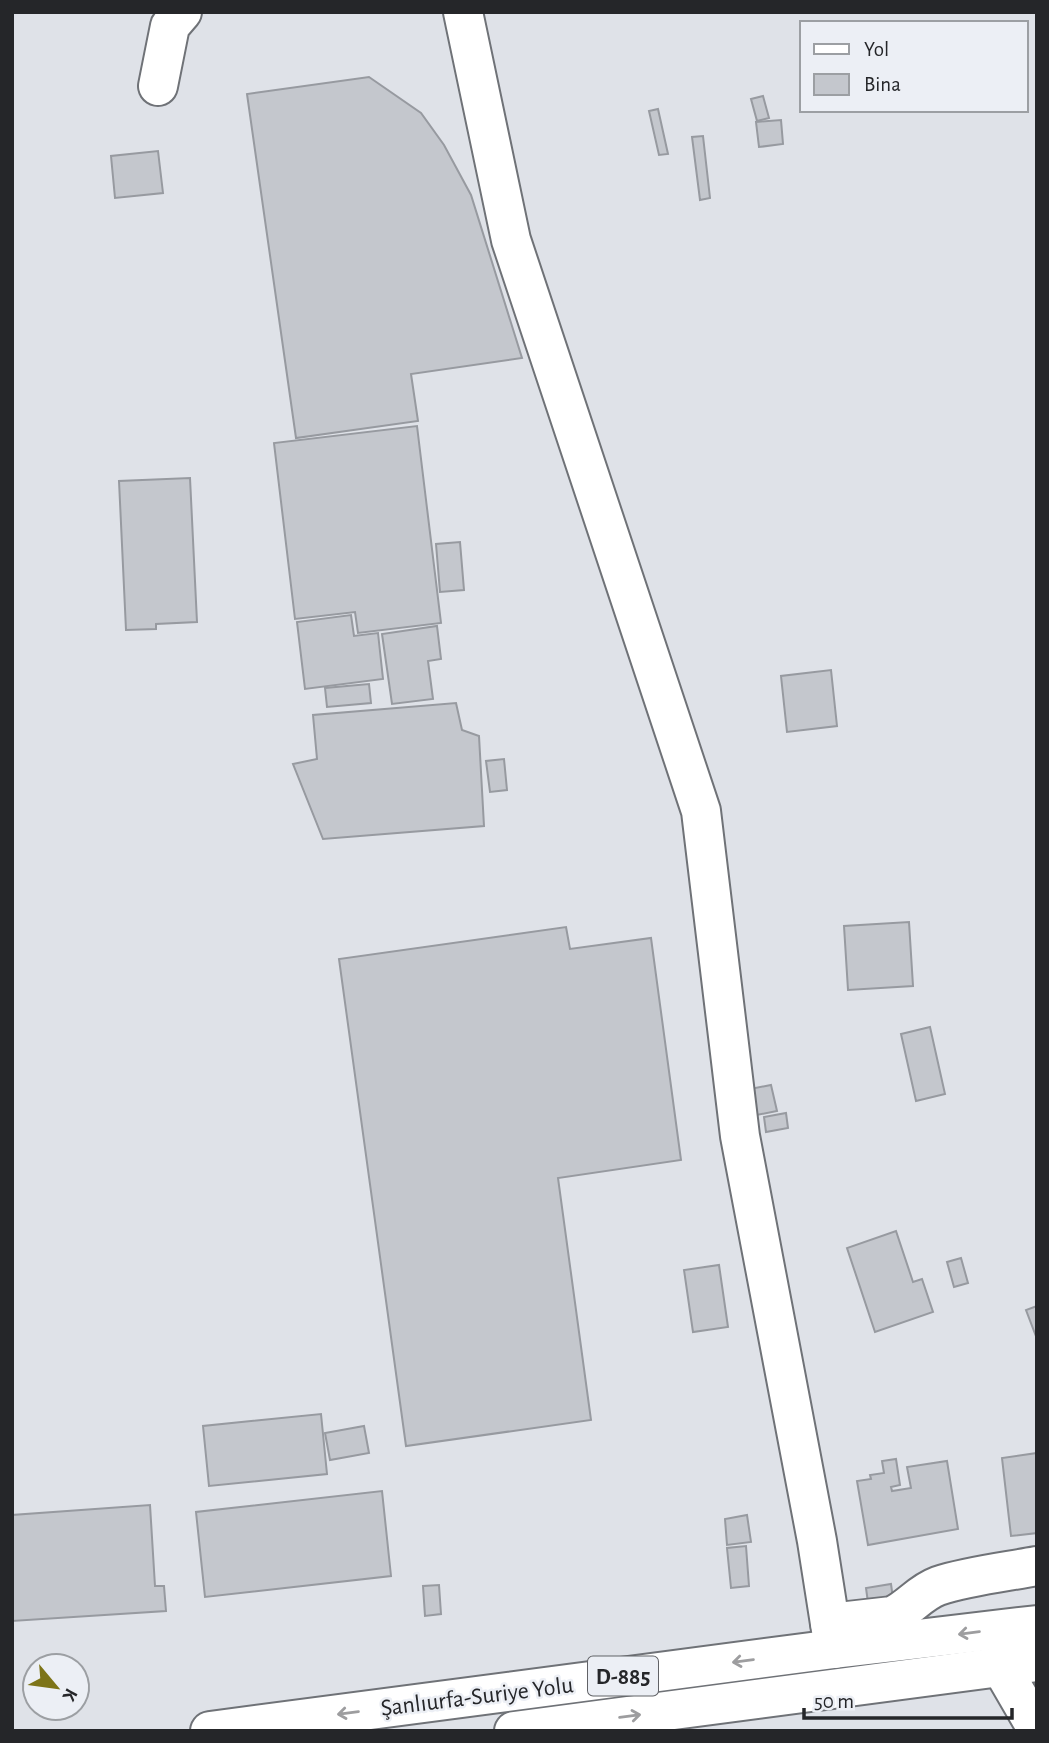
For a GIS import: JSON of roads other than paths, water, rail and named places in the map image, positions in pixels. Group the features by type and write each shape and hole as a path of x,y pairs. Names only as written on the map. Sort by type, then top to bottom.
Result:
{"main road":[{"path":"159,86 170,26 182,12"},
{"path":"463,12 511,240 701,811 740,1136 817,1541 832,1636 901,1613 919,1595 938,1586 1037,1566"},
{"name":"Şanlıurfa-Suriye Yolu","path":"210,1731 832,1636 1037,1625"},
{"path":"1019,1664 1037,1729"},
{"name":"Şanlıurfa-Suriye Yolu","path":"514,1731 1019,1664"}]}
